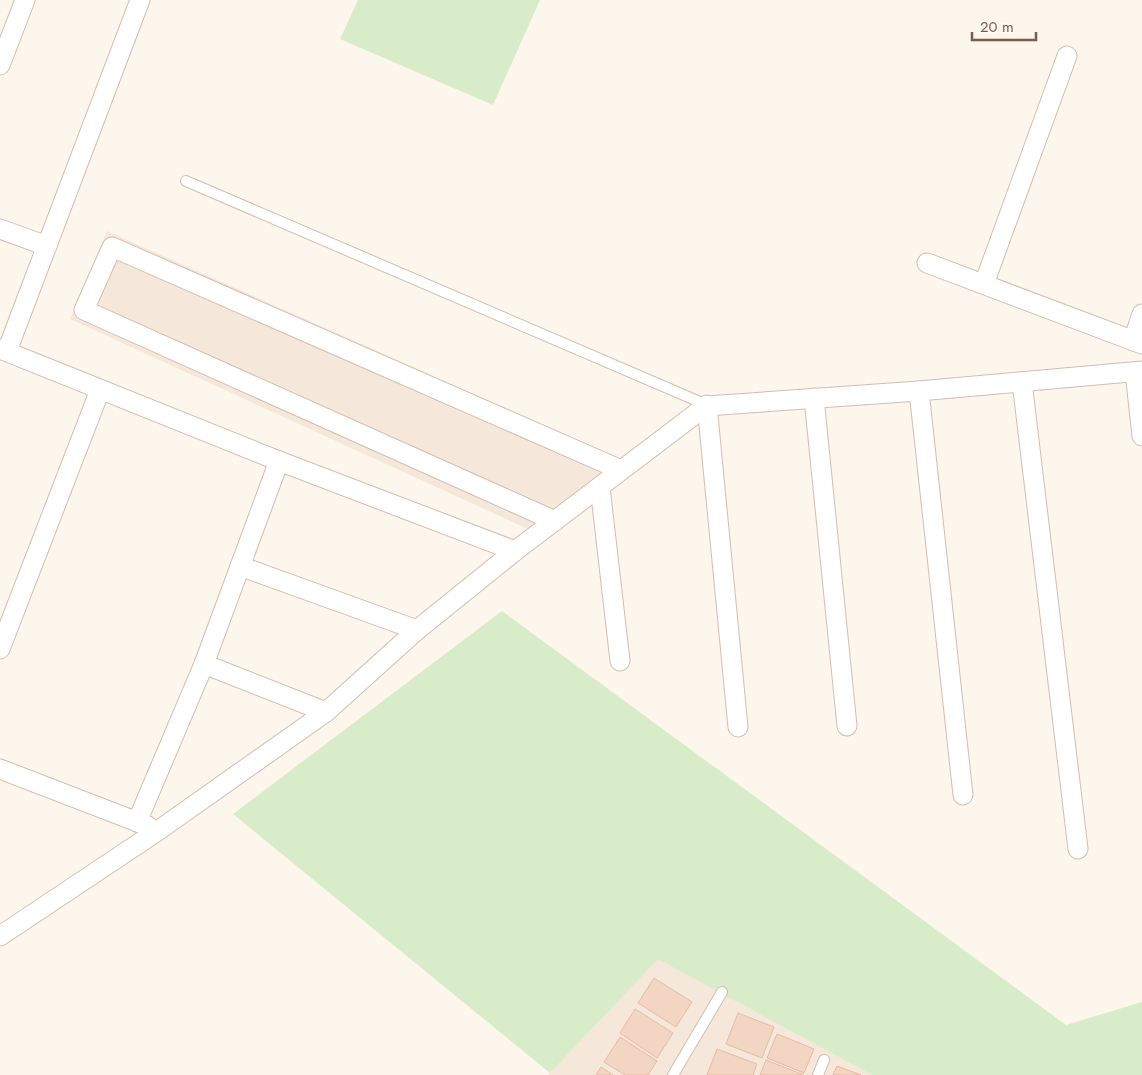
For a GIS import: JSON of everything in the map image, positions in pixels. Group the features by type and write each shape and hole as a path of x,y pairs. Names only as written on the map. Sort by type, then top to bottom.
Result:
{"street":[{"path":"0,65 26,0"},
{"path":"140,0 47,246 4,350 279,462 515,551"},
{"path":"984,284 1067,56"},
{"path":"0,228 47,246"},
{"path":"555,521 84,310 112,247 621,470"},
{"path":"927,263 1137,343 1142,314"},
{"path":"0,936 159,830 326,712 416,630 515,551 707,406 919,391 1138,371 1142,436"},
{"path":"1022,382 1078,849"},
{"path":"0,649 100,390"},
{"path":"919,391 963,795"},
{"path":"814,398 847,726"},
{"path":"707,406 738,727"},
{"path":"137,822 204,664 279,462"},
{"path":"600,487 620,661"},
{"path":"240,566 416,630"},
{"path":"204,664 326,712"},
{"path":"0,768 159,830"}],"lane":[{"path":"186,181 707,406"},
{"path":"673,1075 722,992"},
{"path":"818,1075 824,1060"}],"shaded area":[{"path":"107,231 621,459 530,530 70,319"},
{"path":"658,958 872,1075 548,1075"}],"green space":[{"path":"358,0 540,0 493,105 340,39"},
{"path":"502,611 1066,1025 1142,1002 1142,1075 872,1075 658,959 550,1073 233,814"}],"building":[{"path":"654,978 692,1002 676,1027 638,1003"},
{"path":"635,1009 673,1033 657,1058 620,1033"},
{"path":"738,1013 774,1027 762,1058 726,1044"},
{"path":"777,1034 814,1049 804,1073 767,1058"},
{"path":"620,1037 657,1061 648,1075 625,1075 604,1062"},
{"path":"717,1049 757,1064 753,1075 707,1075"},
{"path":"766,1060 804,1075 760,1075"},
{"path":"837,1066 861,1075 833,1075"},
{"path":"601,1067 613,1075 596,1075"}]}
